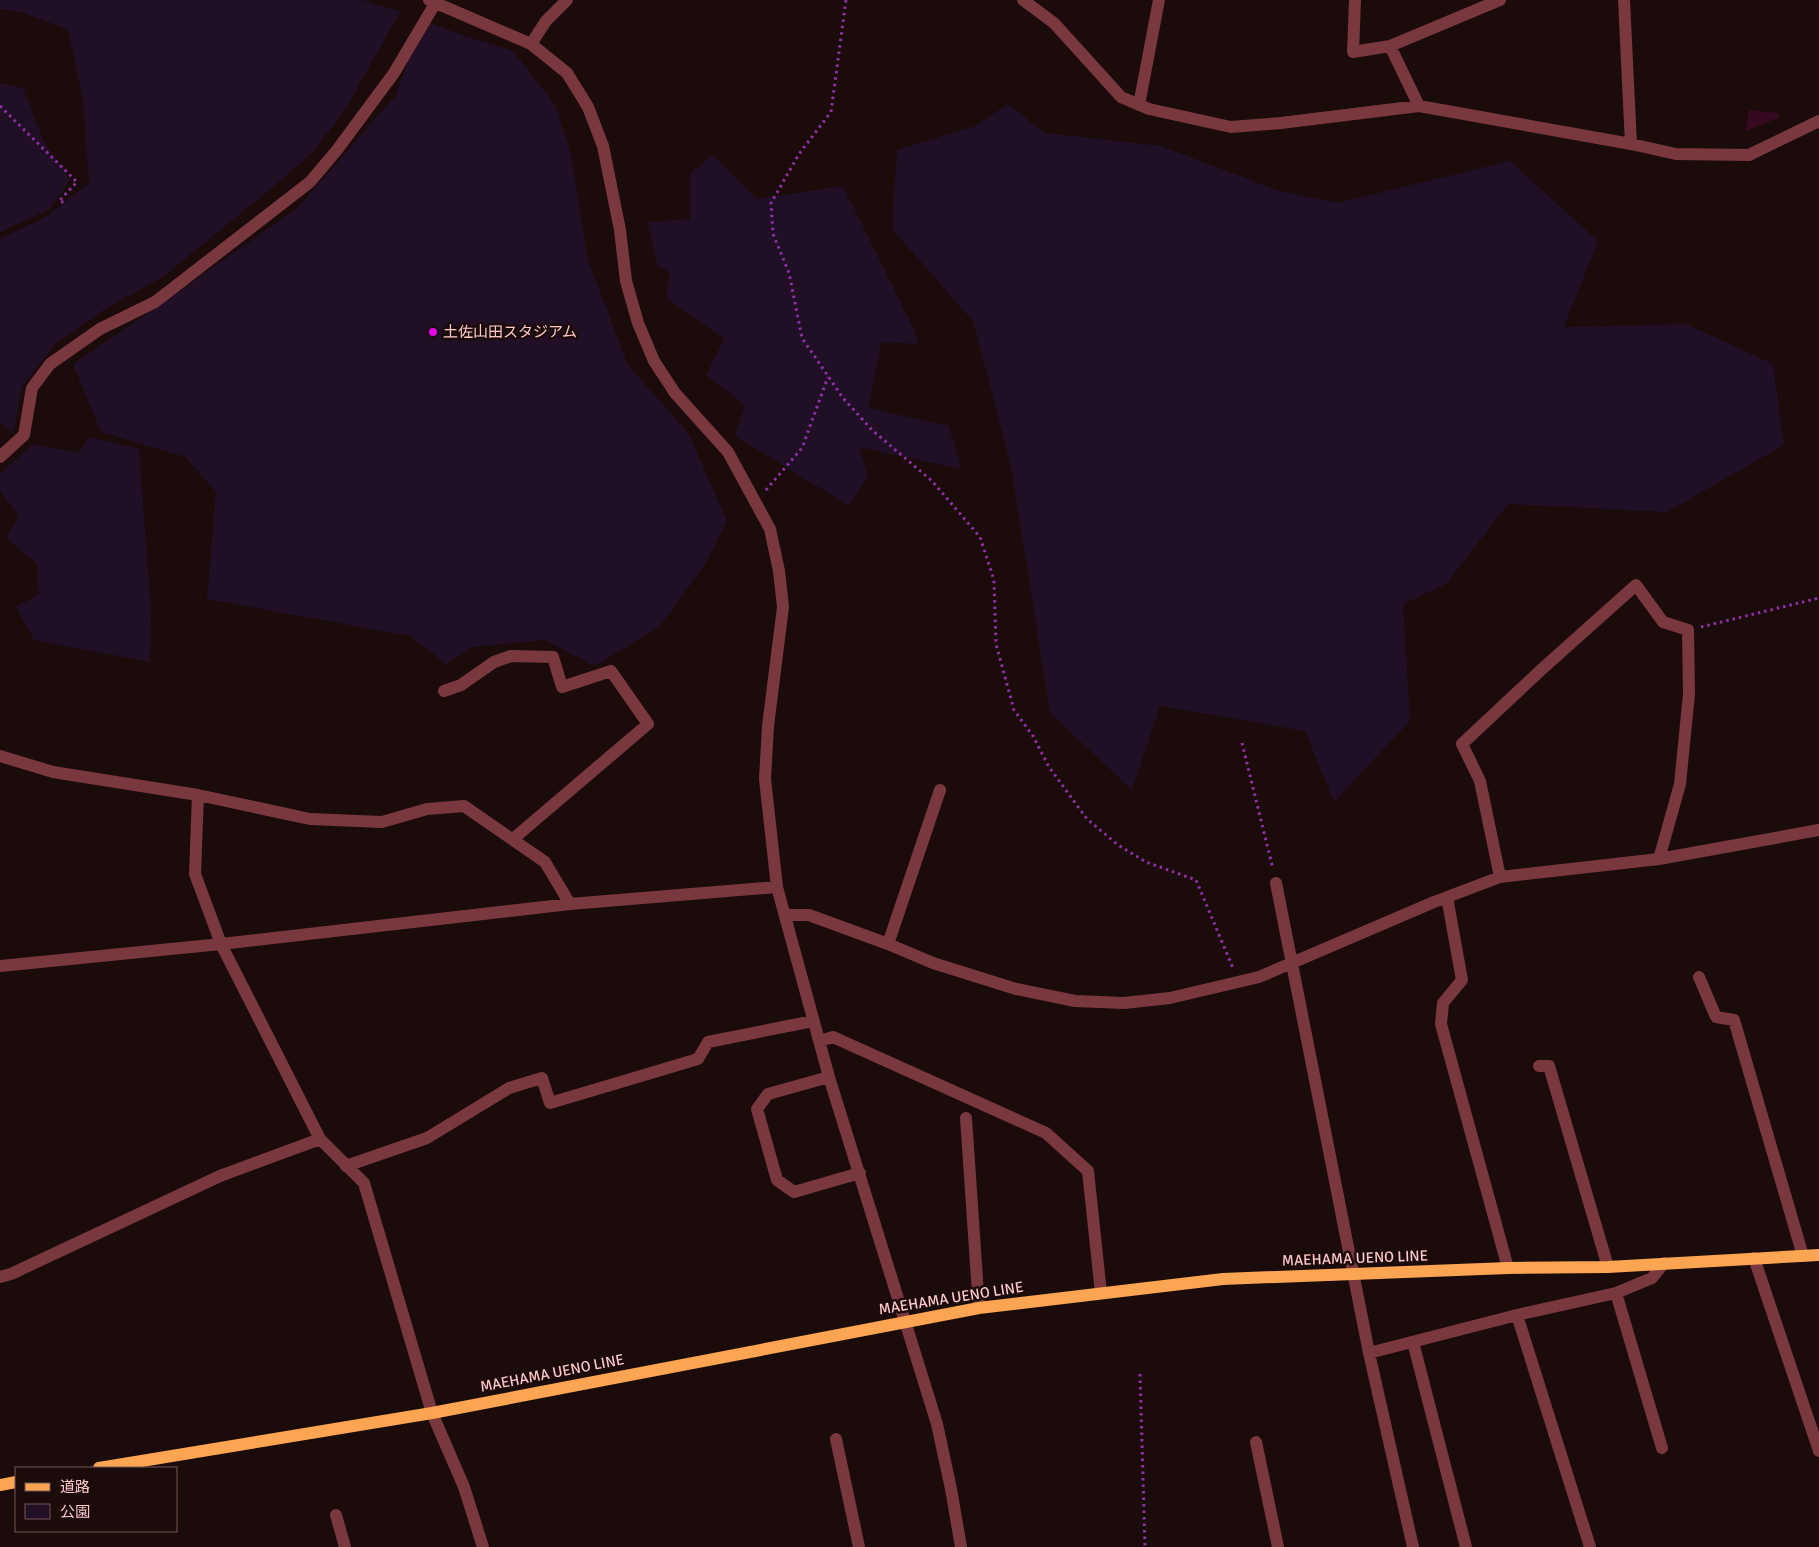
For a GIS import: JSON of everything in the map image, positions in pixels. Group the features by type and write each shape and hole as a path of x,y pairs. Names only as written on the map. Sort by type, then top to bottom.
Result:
{"main road":[{"name":"MAEHAMA UENO LINE","path":"105,1467 432,1413 979,1308 1223,1280 1508,1268 1608,1266 1819,1255"},
{"path":"0,1485 15,1482"}],"street":[{"path":"531,44 546,21 567,0"},
{"path":"1023,0 1054,23 1122,97 1149,109 1231,127 1281,123 1419,106 1631,144 1676,154 1749,155 1819,121"},
{"path":"1140,105 1159,0"},
{"path":"1355,0 1353,52 1390,46 1500,0"},
{"path":"1624,0 1631,144"},
{"path":"0,456 24,434 32,388 50,364 100,329 155,302 310,182 337,150 394,73 432,1 531,44 567,73 591,115 603,146 620,230 626,281 638,323 654,361 675,393 728,452 770,530 779,571 783,607 769,716 765,779 777,887 829,1077 937,1424 961,1547"},
{"path":"1390,46 1419,106"},
{"path":"1500,877 1480,781 1462,744 1636,585 1663,622 1688,630 1689,694 1680,784 1659,859"},
{"path":"444,691 461,685 494,662 511,656 553,657 562,686 611,672 648,724 514,839"},
{"path":"0,756 53,772 198,795 310,819 382,822 427,809 464,806 545,862 570,904"},
{"path":"888,944 940,790"},
{"path":"198,795 195,874 220,944 320,1139 364,1183 432,1413 464,1487 483,1547"},
{"path":"785,915 809,915 933,963 1016,989 1075,1001 1124,1003 1170,998 1258,977 1447,897 1500,877 1659,859 1819,830"},
{"path":"1276,883 1369,1353 1412,1547"},
{"path":"0,966 220,944 570,904 777,887"},
{"path":"1447,897 1462,980 1443,1002 1441,1024 1508,1268"},
{"path":"1699,977 1716,1017 1734,1020 1803,1256"},
{"path":"346,1166 427,1138 509,1088 542,1078 550,1103 698,1059 708,1042 813,1021"},
{"path":"820,1041 833,1037 1046,1134 1088,1171 1101,1293"},
{"path":"1539,1066 1549,1066 1608,1266"},
{"path":"829,1077 768,1094 757,1109 777,1180 794,1192 860,1173"},
{"path":"966,1118 979,1308"},
{"path":"0,1277 11,1274 220,1176 320,1139"},
{"path":"1754,1258 1819,1452"},
{"path":"1369,1353 1517,1315 1616,1293 1652,1278 1664,1263"},
{"path":"1616,1293 1662,1448"},
{"path":"1517,1315 1590,1547"},
{"path":"1413,1342 1466,1547"},
{"path":"836,1439 859,1547"},
{"path":"1256,1442 1278,1547"},
{"path":"336,1515 345,1547"}],"path":[{"path":"846,0 831,112 799,154 771,203 774,234 789,274 802,338 843,398 872,430 932,481 980,537 994,580 996,644 1014,710 1034,736 1049,767 1087,819 1118,845 1146,862 1196,880 1239,982"},
{"path":"0,106 77,182 59,201 66,203"},
{"path":"755,503 802,448 828,376"},
{"path":"1688,630 1819,598"},
{"path":"1242,743 1276,883"},
{"path":"1140,1374 1145,1547"}],"green space":[{"path":"0,0 363,0 400,12 348,105 315,150 163,277 108,307 56,343 22,387 13,434 0,422 0,239 47,216 89,183 83,101 68,30 25,13 0,9"},
{"path":"422,20 513,51 555,105 571,154 588,260 628,365 689,434 727,521 704,566 659,627 595,666 545,640 472,647 446,664 410,636 207,599 216,492 185,457 101,432 73,364 297,208 396,95"},
{"path":"0,83 23,88 43,140 70,180 50,209 0,232"},
{"path":"1008,104 1045,133 1161,146 1279,191 1337,203 1510,161 1598,241 1564,327 1686,324 1773,364 1784,445 1667,512 1508,504 1446,584 1403,604 1410,721 1334,802 1305,731 1160,706 1132,790 1050,713 1011,466 973,321 892,229 897,150 975,126"},
{"path":"713,154 757,199 843,186 914,329 918,344 881,342 868,408 949,426 961,469 859,447 868,476 849,506 735,436 745,405 706,375 724,339 666,298 670,272 658,267 647,222 690,219 690,174"},
{"path":"90,437 139,449 151,610 150,662 34,640 16,607 39,594 37,564 6,538 19,516 0,491 0,473 33,444 78,453"}],"shaded area":[{"path":"1749,110 1779,113 1778,118 1746,131"}],"place":[{"name":"土佐山田スタジアム","path":"433,332"}]}
